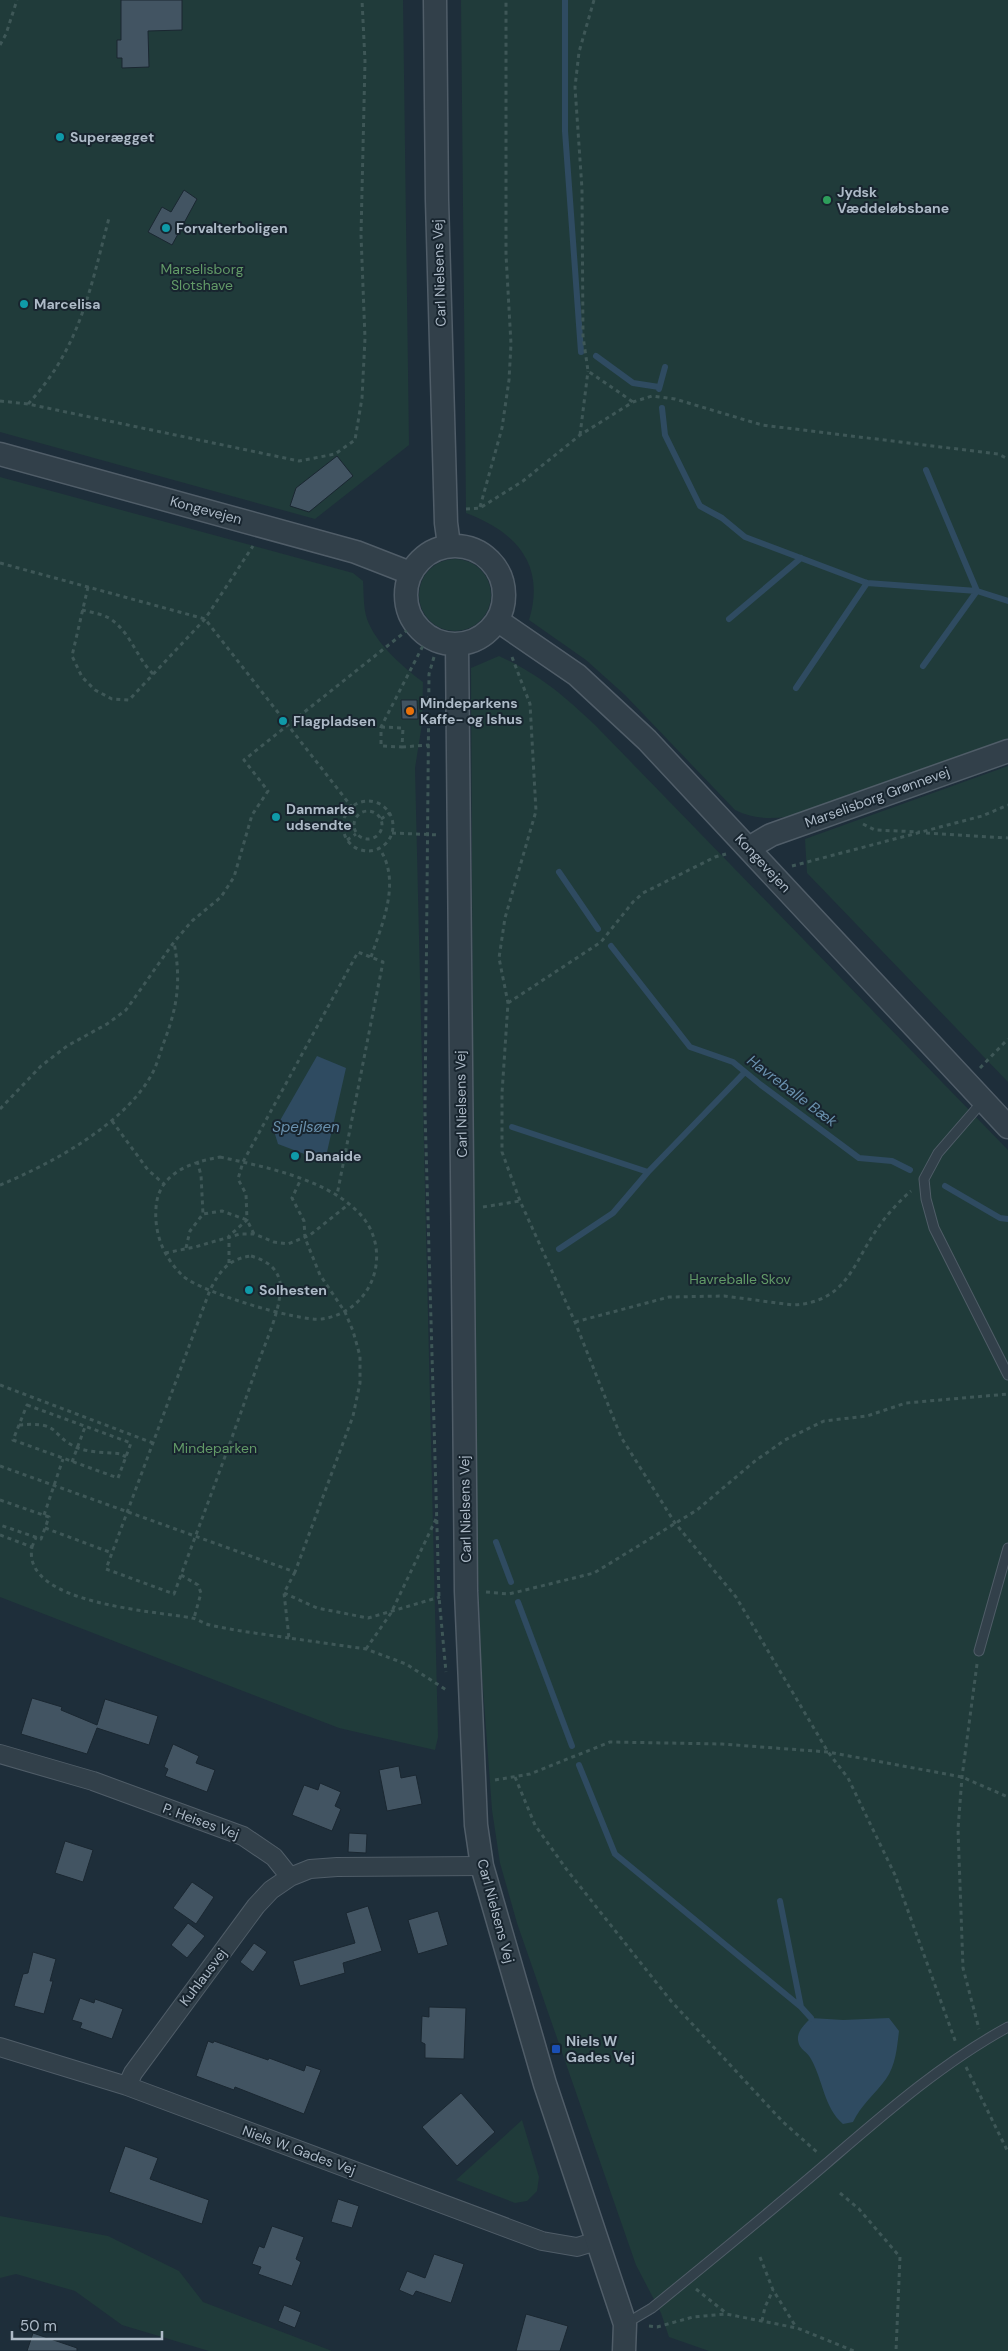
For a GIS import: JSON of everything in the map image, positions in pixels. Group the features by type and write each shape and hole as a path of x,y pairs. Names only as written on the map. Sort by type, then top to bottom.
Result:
{"street":[{"name":"Carl Nielsens Vej","path":"435,0 437,200 448,546"},
{"name":"Kongevejen","path":"0,454 356,552 410,573"},
{"path":"448,546 462,546 476,550 487,557 496,568 502,580 503,607 498,620 480,637 435,637 408,612 405,599 410,573 419,560 431,552 448,546"},
{"name":"Kongevejen","path":"498,620 577,675 614,708 749,848 1008,1127"},
{"name":"Carl Nielsens Vej","path":"435,637 462,1209 466,1591 473,1783 482,1866 545,2084 625,2324 624,2351"},
{"name":"Marselisborg Grønnevej","path":"749,848 770,835 1008,751"},
{"name":"P. Heises Vej","path":"0,1754 93,1781 243,1836 274,1857 290,1878"},
{"path":"290,1878 310,1869 337,1867 482,1866"},
{"name":"Kuhlausvej","path":"127,2086 132,2073 256,1906 271,1890 290,1878"},
{"name":"Niels W. Gades Vej","path":"0,2047 127,2086 542,2241 577,2247 597,2241"}],"lane":[{"path":"983,1101 938,1153 924,1179 926,1199 934,1228 1008,1375"},
{"path":"979,1651 1008,1548"},
{"path":"625,2324 652,2308 828,2162 867,2127 961,2056 1008,2026"}],"path":[{"path":"0,45 6,34 17,0"},
{"path":"0,401 28,404 299,461 335,454 355,440 362,398 365,338 361,235 365,61 362,0"},
{"path":"480,508 502,428 511,353 506,255 506,0"},
{"path":"580,435 588,371 584,336 582,189 575,87 579,52 594,0"},
{"path":"28,404 47,384 66,354 87,300 109,218"},
{"path":"588,371 634,402"},
{"path":"446,510 480,508 523,480 580,435 634,402 652,396 675,399 762,425 998,454 1008,459"},
{"path":"88,587 72,656 82,677 95,690 112,699 129,700 205,619 256,543"},
{"path":"0,563 205,619 351,806"},
{"path":"82,610 107,617 118,625 127,635 145,665 153,674"},
{"path":"0,1109 41,1066 67,1046 107,1024 126,1010 174,942 192,921 221,897 234,877 252,815 268,791 244,760 288,725 435,637"},
{"path":"429,745 381,746 381,728 435,637"},
{"path":"435,637 429,674 425,1112 440,1597 449,1700"},
{"path":"510,652 530,704 536,811 505,918 499,958 508,1003 502,1094 502,1152 520,1202 575,1322 621,1437 675,1523 736,1597 828,1752 848,1778 895,1875 961,2056 1008,2152"},
{"path":"381,728 403,728 402,747"},
{"path":"372,801 385,807 392,819 392,834 385,844 372,850 358,849 347,840 342,826 346,812 351,806 358,802 372,801"},
{"path":"771,872 982,816 1008,805"},
{"path":"364,811 374,812 381,819 382,828 374,838 365,840 356,834 354,821 359,813 364,811"},
{"path":"839,811 875,830 1008,838"},
{"path":"381,819 390,813"},
{"path":"347,840 356,834"},
{"path":"392,834 440,835"},
{"path":"371,957 388,905 387,863 379,848"},
{"path":"508,1003 601,942 633,902 643,893 715,857 749,848"},
{"path":"0,1185 64,1153 112,1121 134,1099 152,1074 172,1022 178,986 179,968 174,942"},
{"path":"254,1234 247,1220 246,1194 238,1179 243,1162 358,952 383,962 337,1195"},
{"path":"965,1082 1008,1039"},
{"path":"112,1121 148,1170 164,1184"},
{"path":"220,1157 243,1162 283,1171 337,1195 350,1204 370,1226 378,1250 374,1279 368,1289 346,1312 322,1319 298,1318 276,1312 210,1290 184,1278 165,1253 158,1239 155,1221 156,1201 164,1184 177,1170 197,1161 220,1157"},
{"path":"186,1248 190,1231 203,1214 201,1175 197,1161"},
{"path":"289,1638 284,1593 294,1572 353,1416 360,1383 360,1356 346,1312 320,1274 305,1238 304,1221 292,1198 301,1179"},
{"path":"575,1322 669,1296 724,1296 793,1305 818,1298 834,1291 854,1272 876,1231 906,1195 924,1179"},
{"path":"462,1209 520,1202"},
{"path":"165,1253 230,1236 254,1234 274,1242 288,1244 305,1238 350,1204"},
{"path":"203,1214 222,1211 247,1220"},
{"path":"229,1263 230,1236 247,1220"},
{"path":"251,1256 262,1259 273,1267 280,1285 276,1312 174,1594 106,1569 210,1290 220,1273 229,1263 242,1257 251,1256"},
{"path":"0,1385 154,1443"},
{"path":"284,1593 317,1608 368,1618 454,1592 509,1594 594,1573 697,1510 755,1461 785,1440 824,1421 867,1416 906,1403 1008,1394"},
{"path":"27,1405 110,1437 131,1443 118,1478 13,1440 19,1425 27,1405"},
{"path":"60,1418 64,1409"},
{"path":"19,1425 36,1423 49,1426 78,1448 121,1454 126,1457"},
{"path":"72,1462 85,1427"},
{"path":"110,1437 114,1428"},
{"path":"44,1515 64,1459"},
{"path":"0,1466 294,1572"},
{"path":"0,1500 49,1516 41,1539 0,1525"},
{"path":"366,1649 391,1612 437,1517"},
{"path":"45,1528 112,1553"},
{"path":"0,1535 32,1547"},
{"path":"36,1537 30,1557 33,1565 53,1585 65,1591 113,1606 194,1618 208,1625 366,1649 406,1664 448,1691"},
{"path":"181,1575 198,1585 201,1593 194,1618"},
{"path":"979,1651 962,1777 958,1830 962,1968 982,2041"},
{"path":"473,1783 530,1774 610,1742 722,1744 828,1752 962,1777 1008,1797"},
{"path":"515,1777 535,1824 567,1870 671,2001 783,2122 828,2162"},
{"path":"840,2193 859,2209 900,2257 896,2351"},
{"path":"760,2257 773,2290 796,2328"},
{"path":"686,2280 726,2314"},
{"path":"762,2321 765,2307 773,2290"},
{"path":"625,2324 657,2327 693,2317 726,2314 796,2328 854,2351"}],"green space":[{"name":"Marselisborg Slotshave","path":"0,0 403,0 409,445 315,519 0,432"},
{"path":"461,0 1008,0 1008,741 802,814 768,818 743,814 735,810 625,695 586,660 529,620 533,600 533,582 530,567 523,553 512,540 499,530 466,513"},
{"name":"Mindeparken","path":"0,477 353,573 363,581 366,614 373,632 393,656 423,682 422,724 415,768 438,1737 435,1750 339,1728 0,1597"},
{"path":"455,559 475,565 485,575 491,595 485,615 475,625 455,631 435,625 425,615 419,595 425,575 435,565"},
{"name":"Havreballe Skov","path":"499,656 539,678 595,725 1008,1150 1008,2351 709,2351 669,2337 661,2313 636,2265 517,1923 500,1863 492,1810 481,1661 475,1475 471,668"},
{"path":"1008,766 1008,1082 807,873 805,839"},
{"path":"522,2120 539,2177 537,2191 527,2201 515,2203 456,2180"},
{"path":"0,2216 108,2236 179,2271 203,2302 332,2351 209,2351 122,2325 75,2291 16,2274 0,2278"}],"water":[{"name":"Spejlsøen","path":"317,1056 346,1068 327,1152 315,1158 278,1144 274,1131"},
{"path":"811,2018 843,2020 889,2018 899,2031 896,2056 889,2074 860,2110 853,2122 843,2124 832,2110 811,2059 801,2048 798,2037 800,2031"}],"building":[{"path":"121,0 182,0 182,30 148,31 149,67 122,68 122,58 117,58 117,40 121,40"},
{"name":"Forvalterboligen","path":"184,190 197,199 172,245 148,232 162,207 171,212"},
{"path":"337,456 353,476 309,512 290,506 296,488"},
{"path":"401,700 417,700 418,719 402,719"},
{"path":"32,1698 62,1707 61,1710 97,1725 105,1699 158,1716 149,1745 97,1728 87,1754 21,1734"},
{"path":"173,1744 199,1756 196,1763 215,1770 207,1792 165,1776 168,1769 164,1767"},
{"path":"399,1766 401,1778 416,1775 422,1804 387,1811 379,1770"},
{"path":"320,1783 341,1792 335,1806 341,1809 332,1831 292,1815 304,1785 318,1790"},
{"path":"349,1833 367,1834 366,1853 348,1852"},
{"path":"65,1841 93,1850 83,1882 55,1873"},
{"path":"192,1882 214,1897 196,1924 173,1908"},
{"path":"368,1906 382,1951 343,1963 345,1973 300,1986 293,1961 355,1943 346,1913"},
{"path":"438,1911 448,1945 418,1954 408,1920"},
{"path":"188,1923 205,1936 187,1958 171,1945"},
{"path":"254,1943 267,1952 253,1972 240,1962"},
{"path":"33,1952 56,1959 50,1981 53,1981 44,2014 14,2006 23,1974 28,1973"},
{"path":"80,1998 94,2003 95,1999 123,2009 112,2039 80,2028 82,2023 72,2020"},
{"path":"429,2007 466,2008 464,2059 425,2058 425,2044 421,2042 422,2016 429,2017"},
{"path":"208,2041 213,2043 214,2041 268,2060 269,2058 304,2071 306,2065 321,2070 304,2114 235,2087 234,2090 196,2076"},
{"path":"461,2093 495,2132 457,2166 422,2127"},
{"path":"125,2146 158,2158 150,2179 209,2200 202,2224 109,2192"},
{"path":"338,2199 359,2206 352,2228 331,2222"},
{"path":"272,2226 304,2237 296,2259 301,2262 292,2286 258,2274 261,2267 252,2264 259,2246 264,2248"},
{"path":"434,2254 464,2264 451,2303 416,2291 413,2296 399,2290 407,2271 425,2278"},
{"path":"284,2305 301,2312 295,2328 278,2321"},
{"path":"526,2314 568,2326 560,2351 516,2351"},
{"path":"33,2333 77,2348 77,2351 27,2351"}],"waterway":[{"path":"565,0 565,131 581,352"},
{"path":"596,356 633,383 659,387"},
{"path":"659,389 665,367"},
{"path":"662,408 665,435 700,506 722,518 745,537 867,583 977,591 1008,601"},
{"path":"923,666 977,591 926,470"},
{"path":"729,619 801,558"},
{"path":"796,688 867,583"},
{"name":"Havreballe Bæk","path":"559,872 598,929"},
{"name":"Havreballe Bæk","path":"611,946 690,1047 733,1062 859,1158 892,1161 910,1170"},
{"path":"512,1127 648,1172 745,1072"},
{"path":"559,1249 613,1213 648,1172"},
{"path":"945,1186 1000,1218 1008,1219"},
{"path":"496,1542 511,1582"},
{"path":"518,1602 572,1746"},
{"path":"579,1765 615,1854 801,2007 811,2018"},
{"path":"780,1901 801,2007"}],"place":[{"name":"Superægget","path":"60,137"},
{"name":"Jydsk Væddeløbsbane","path":"827,200"},
{"name":"Forvalterboligen","path":"166,228"},
{"name":"Marcelisa","path":"24,304"},
{"name":"Mindeparkens Kaffe- og Ishus","path":"410,711"},
{"name":"Flagpladsen","path":"283,721"},
{"name":"Danmarks udsendte","path":"276,817"},
{"name":"Danaide","path":"295,1156"},
{"name":"Solhesten","path":"249,1290"},
{"name":"Niels W Gades Vej","path":"556,2049"}]}
